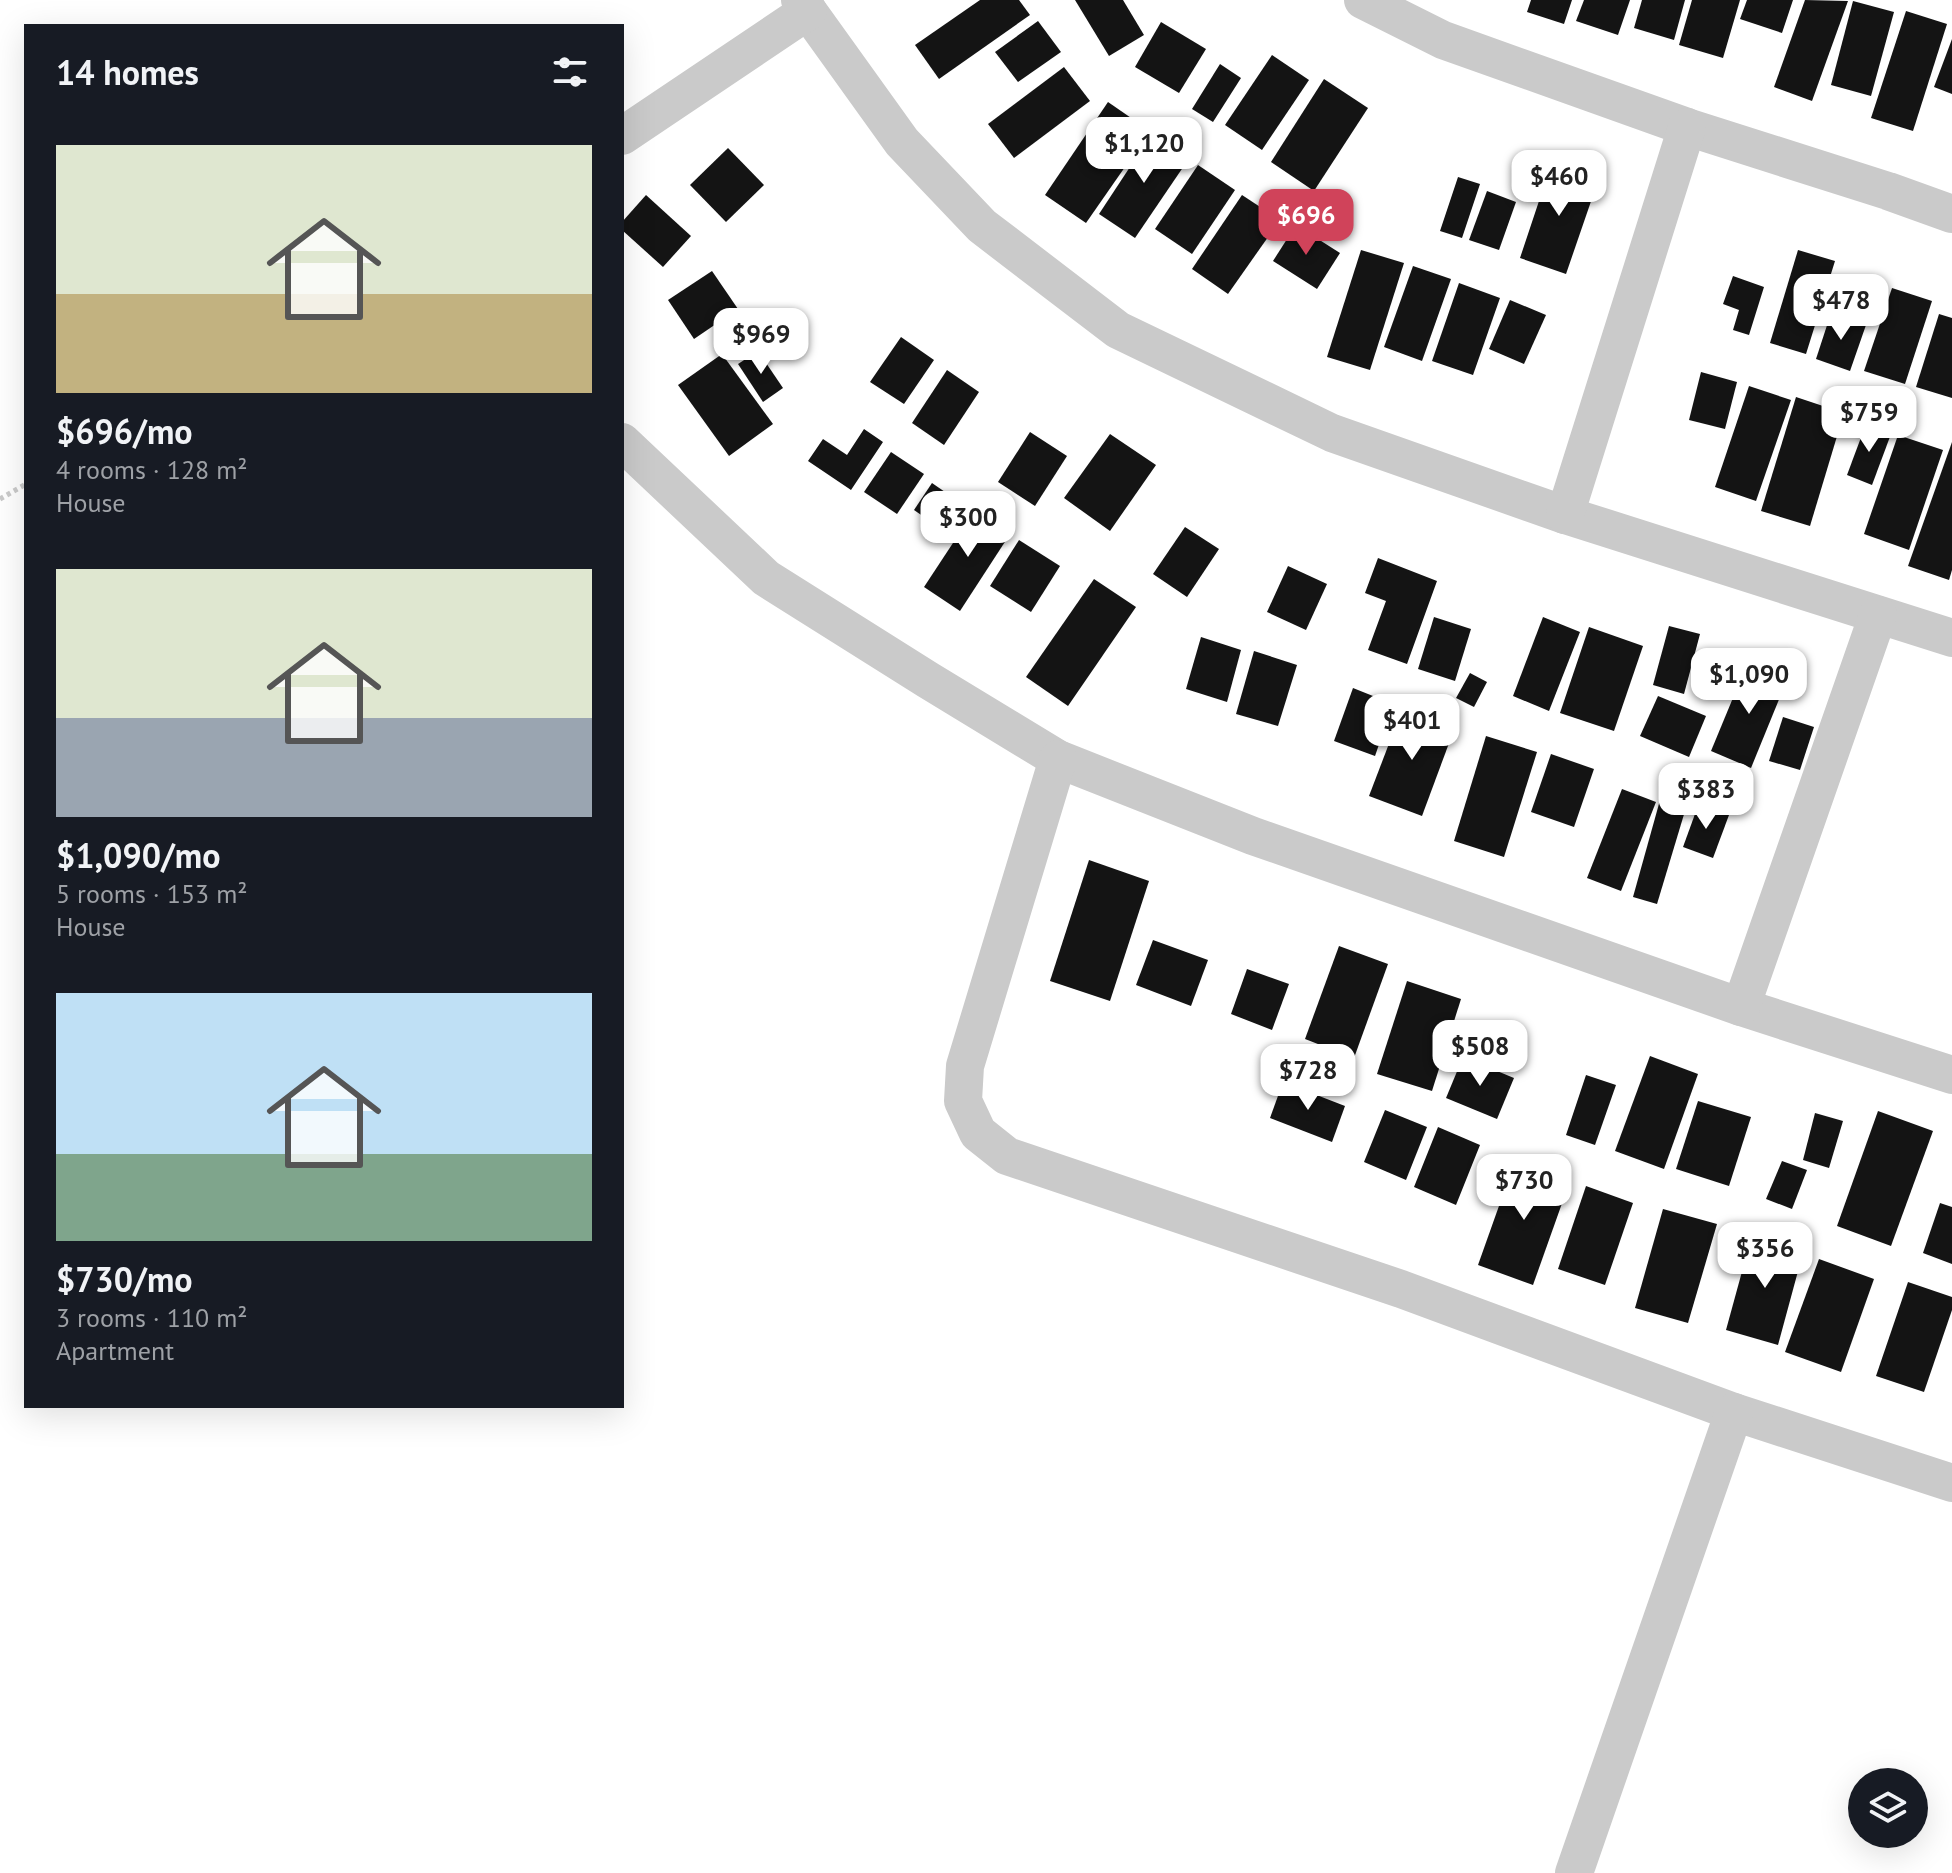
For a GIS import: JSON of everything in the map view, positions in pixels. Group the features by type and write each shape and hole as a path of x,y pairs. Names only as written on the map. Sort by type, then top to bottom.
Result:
{"street":[{"path":"1363,0 1443,40 1687,127 1952,214"},
{"path":"624,135 804,6 902,142 982,226 1118,330 1332,433 1565,515 1952,638"},
{"path":"1565,515 1687,127"},
{"path":"624,444 766,578 1058,759 1253,836 1741,1007 1952,1075"},
{"path":"1741,1007 1878,615"},
{"path":"1058,759 965,1066 963,1101 978,1133 1007,1156 1401,1289 1734,1412 1952,1483"},
{"path":"1574,1873 1734,1412"}],"path":[{"path":"0,499 24,485"}],"building":[{"path":"980,0 1019,0 1030,15 939,79 915,45"},
{"path":"1075,0 1123,0 1144,35 1109,56"},
{"path":"1531,0 1572,0 1564,24 1527,12"},
{"path":"1584,0 1630,0 1618,35 1576,21"},
{"path":"1642,0 1685,0 1674,40 1634,28"},
{"path":"1692,0 1740,0 1723,58 1679,45"},
{"path":"1747,0 1793,0 1782,33 1740,19"},
{"path":"1805,0 1848,1 1812,101 1774,87"},
{"path":"1853,1 1894,12 1871,96 1831,85"},
{"path":"1906,11 1947,24 1913,131 1871,118"},
{"path":"1038,21 1061,52 1018,82 995,52"},
{"path":"1161,22 1206,49 1179,93 1135,67"},
{"path":"1952,39 1952,94 1934,87"},
{"path":"1272,55 1309,80 1262,150 1225,125"},
{"path":"1220,64 1241,78 1213,122 1192,109"},
{"path":"1064,67 1090,101 1014,158 988,124"},
{"path":"1324,79 1368,108 1314,191 1271,162"},
{"path":"1108,102 1150,131 1086,223 1045,195"},
{"path":"1153,132 1190,157 1135,238 1099,214"},
{"path":"728,148 764,185 726,222 690,185"},
{"path":"1552,162 1599,178 1566,274 1520,258"},
{"path":"1198,165 1235,190 1192,254 1155,229"},
{"path":"1458,177 1480,184 1462,238 1440,231"},
{"path":"1487,191 1516,202 1499,250 1469,240"},
{"path":"646,195 691,236 663,267 624,232 624,220"},
{"path":"1242,195 1280,220 1228,294 1192,269"},
{"path":"1296,225 1340,253 1317,289 1273,261"},
{"path":"1361,250 1404,263 1370,370 1327,357"},
{"path":"1798,250 1835,261 1806,354 1770,343"},
{"path":"1413,266 1451,279 1422,361 1384,347"},
{"path":"712,271 738,309 694,339 668,300"},
{"path":"1733,276 1764,287 1749,335 1733,330 1739,310 1723,304"},
{"path":"1459,283 1500,298 1473,375 1432,361"},
{"path":"1892,288 1932,301 1905,384 1864,371"},
{"path":"1510,300 1546,315 1524,364 1489,349"},
{"path":"1831,313 1866,325 1850,371 1816,359"},
{"path":"1939,314 1952,318 1952,398 1916,387"},
{"path":"901,337 934,360 904,404 870,382"},
{"path":"758,351 783,388 763,402 738,364"},
{"path":"722,354 773,424 729,456 678,385"},
{"path":"947,370 979,392 944,445 912,423"},
{"path":"1701,372 1737,382 1725,429 1689,420"},
{"path":"1749,386 1791,400 1756,501 1715,487"},
{"path":"1796,397 1844,413 1810,526 1761,511"},
{"path":"1866,424 1891,434 1872,485 1847,475"},
{"path":"864,429 883,442 851,490 808,461 823,439 847,455"},
{"path":"1030,432 1067,456 1035,506 998,482"},
{"path":"1110,434 1156,465 1110,531 1064,498"},
{"path":"1898,435 1943,450 1909,550 1864,534"},
{"path":"1952,442 1952,570 1949,580 1908,566"},
{"path":"891,452 924,474 897,514 864,492"},
{"path":"932,483 945,492 927,519 914,510"},
{"path":"976,508 1012,531 960,611 924,587"},
{"path":"1185,527 1219,549 1187,597 1153,574"},
{"path":"1019,540 1060,566 1031,612 990,586"},
{"path":"1378,558 1437,581 1407,664 1368,650 1386,601 1365,593"},
{"path":"1288,566 1327,584 1306,630 1267,612"},
{"path":"1094,579 1136,607 1068,706 1026,677"},
{"path":"1434,617 1471,629 1455,681 1418,669"},
{"path":"1543,617 1580,632 1549,711 1513,696"},
{"path":"1669,626 1700,634 1684,694 1653,685"},
{"path":"1589,627 1643,646 1614,731 1560,713"},
{"path":"1201,637 1241,650 1227,702 1186,689"},
{"path":"1254,651 1297,665 1278,726 1236,714"},
{"path":"1747,664 1787,680 1751,768 1711,751"},
{"path":"1470,673 1487,682 1474,707 1456,698"},
{"path":"1353,688 1393,704 1375,756 1334,741"},
{"path":"1658,696 1706,716 1689,757 1640,736"},
{"path":"1403,707 1455,727 1422,816 1369,796"},
{"path":"1783,717 1814,727 1800,770 1769,761"},
{"path":"1486,736 1537,752 1504,857 1454,841"},
{"path":"1551,754 1594,769 1574,827 1531,812"},
{"path":"1622,789 1656,802 1621,891 1587,878"},
{"path":"1662,793 1688,801 1657,904 1633,897"},
{"path":"1699,803 1729,815 1713,858 1683,847"},
{"path":"1089,860 1149,881 1110,1001 1050,981"},
{"path":"1153,940 1208,960 1191,1006 1136,985"},
{"path":"1339,946 1388,964 1354,1058 1305,1039"},
{"path":"1247,969 1289,984 1272,1030 1231,1014"},
{"path":"1407,981 1461,999 1432,1091 1377,1074"},
{"path":"1650,1056 1698,1074 1664,1169 1615,1151"},
{"path":"1463,1057 1514,1078 1497,1119 1446,1098"},
{"path":"1586,1075 1616,1085 1595,1145 1566,1135"},
{"path":"1283,1082 1345,1106 1332,1142 1270,1118"},
{"path":"1698,1101 1751,1117 1729,1186 1676,1169"},
{"path":"1385,1110 1427,1127 1406,1180 1364,1162"},
{"path":"1878,1111 1933,1131 1891,1246 1837,1226"},
{"path":"1815,1113 1843,1121 1829,1168 1803,1160"},
{"path":"1438,1127 1480,1145 1456,1205 1414,1187"},
{"path":"1516,1158 1571,1178 1533,1285 1478,1265"},
{"path":"1782,1161 1807,1170 1792,1209 1766,1199"},
{"path":"1586,1186 1633,1203 1605,1285 1558,1269"},
{"path":"1940,1203 1952,1207 1952,1264 1923,1253"},
{"path":"1663,1209 1717,1224 1688,1323 1635,1308"},
{"path":"1752,1235 1804,1249 1778,1345 1726,1330"},
{"path":"1819,1259 1874,1279 1841,1372 1785,1352"},
{"path":"1908,1282 1952,1297 1952,1310 1924,1392 1876,1376"}]}
